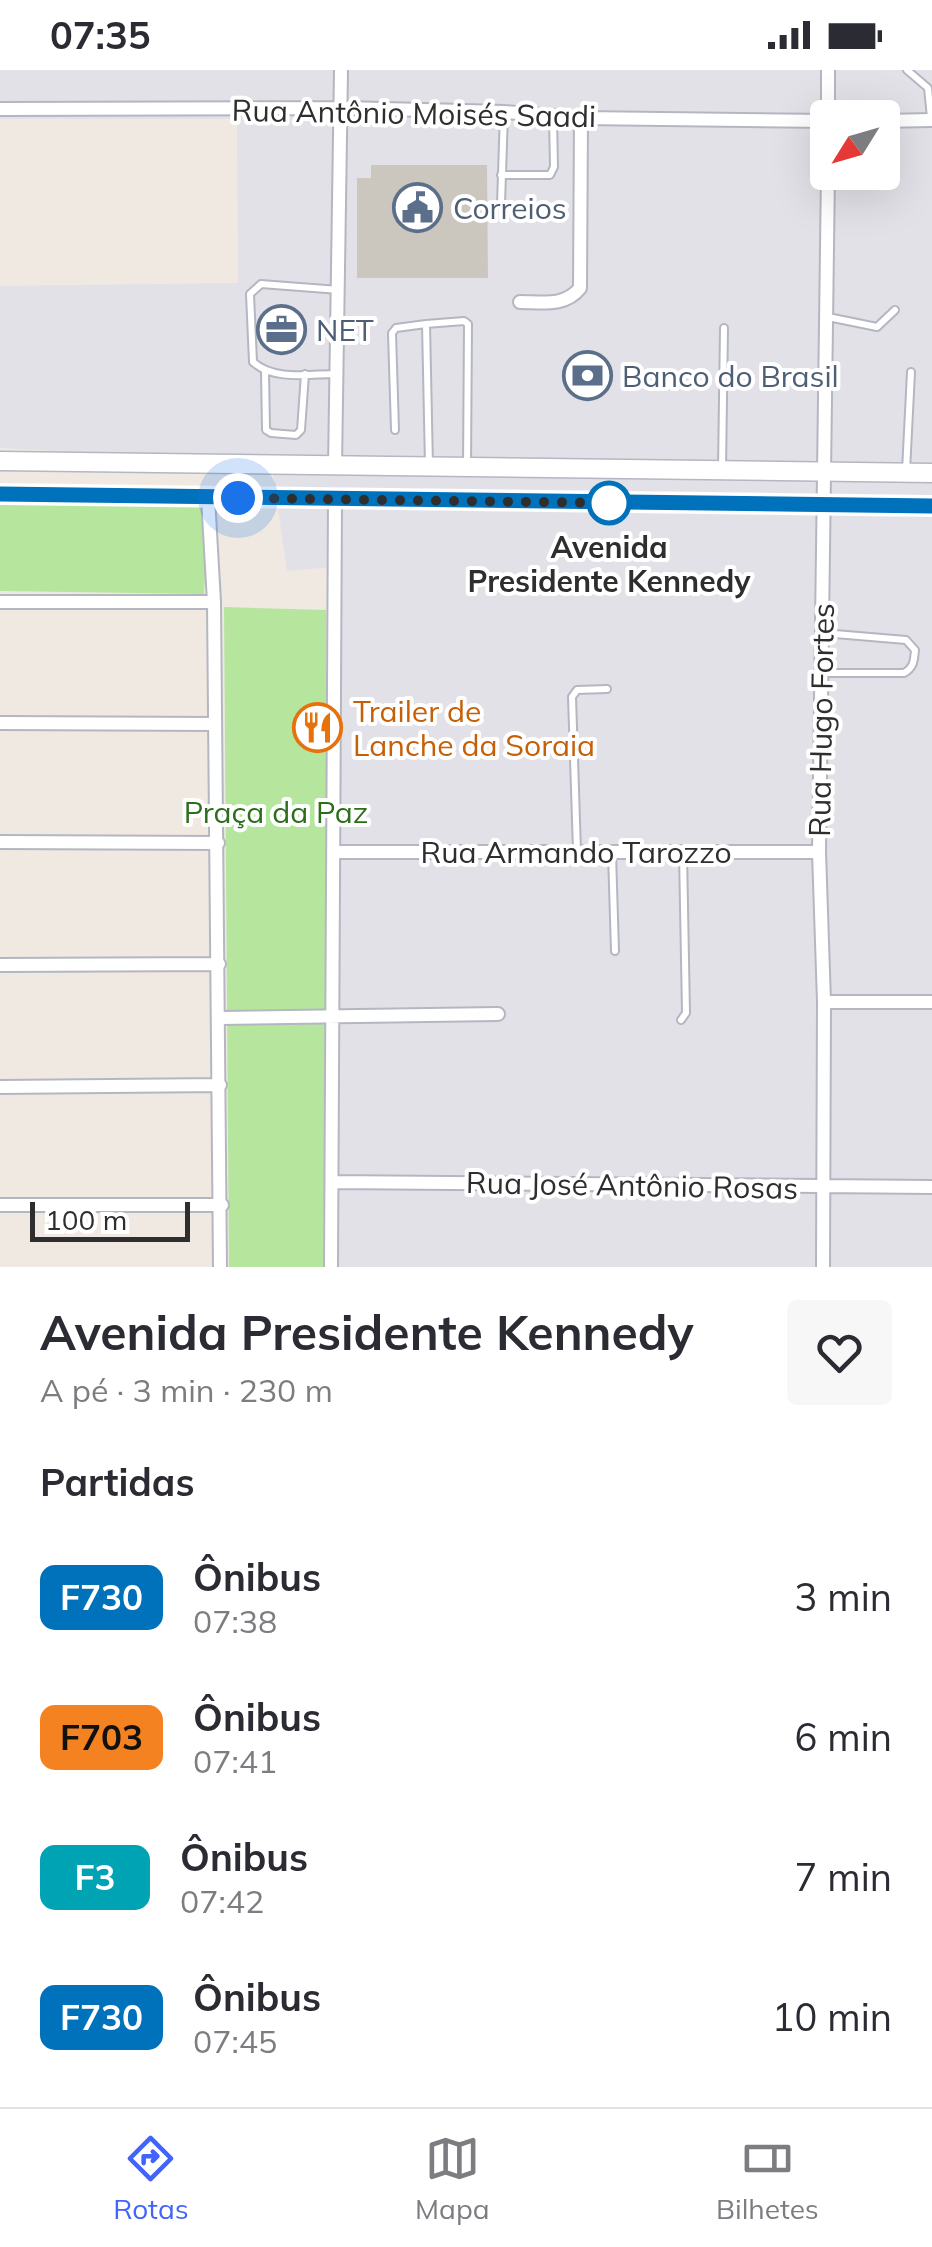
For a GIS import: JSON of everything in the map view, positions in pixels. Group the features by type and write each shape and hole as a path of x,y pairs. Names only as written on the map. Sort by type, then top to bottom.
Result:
{"main road":[{"path":"0,461 932,473"},
{"path":"208,497 209,477 215,466"},
{"path":"335,467 335,499"},
{"path":"536,469 536,502"},
{"path":"0,494 825,505 929,510"}],"street":[{"path":"335,467 342,70"},
{"path":"828,70 828,100"},
{"name":"Rua Antônio Moisés Saadi","path":"0,108 343,108 581,118 810,119"},
{"path":"520,302 562,302 580,288 581,118"},
{"path":"900,121 931,120"},
{"name":"Rua Hugo Fortes","path":"823,1267 824,1002 818,852 828,190"},
{"path":"208,497 218,843 220,1267"},
{"path":"331,1267 335,499"},
{"path":"0,602 214,602"},
{"path":"0,724 216,724"},
{"path":"0,842 218,843"},
{"name":"Rua Armando Tarozzo","path":"333,852 818,852"},
{"path":"0,964 219,964"},
{"path":"824,1002 932,1002"},
{"path":"220,1018 498,1014"},
{"path":"0,1087 220,1085"},
{"name":"Rua José Antônio Rosas","path":"332,1182 932,1187"},
{"path":"0,1205 222,1205"}],"lane":[{"path":"907,70 930,84 931,120"},
{"path":"504,112 504,209 542,210"},
{"path":"501,175 550,175 554,167 554,116"},
{"path":"337,374 274,374 254,362 250,294 261,284 339,290"},
{"path":"827,317 877,327 895,310"},
{"path":"395,430 392,333 396,328 464,321 468,324 467,468"},
{"path":"426,324 429,468"},
{"path":"722,470 724,328"},
{"path":"265,370 266,430 271,434 296,436 301,430 305,374"},
{"path":"906,472 911,372"},
{"path":"823,633 906,640 914,650 914,663 904,673 823,673"},
{"path":"577,852 572,697 577,690 606,689"},
{"path":"612,852 615,952"},
{"path":"681,1020 686,1013 683,852"}],"shaded area":[{"path":"0,70 932,70 932,1267 331,1267 334,567 287,571 270,454 166,457 0,448 0,286 238,283 237,119 0,119"}],"green space":[{"path":"0,505 209,505 204,594 0,591"},
{"name":"Praça da Paz","path":"224,607 326,610 323,1267 229,1267"}],"building":[{"path":"371,165 487,165 488,278 357,278 357,178 371,178"}],"bus line":[{"name":"F730","path":"0,494 932,506"}],"place":[{"name":"Correios","path":"418,208"},
{"name":"NET","path":"281,330"},
{"name":"Banco do Brasil","path":"587,376"},
{"name":"Avenida Presidente Kennedy","path":"609,503"},
{"name":"Trailer de Lanche da Soraia","path":"318,728"}],"route":[{"path":"238,498 609,503"}]}
